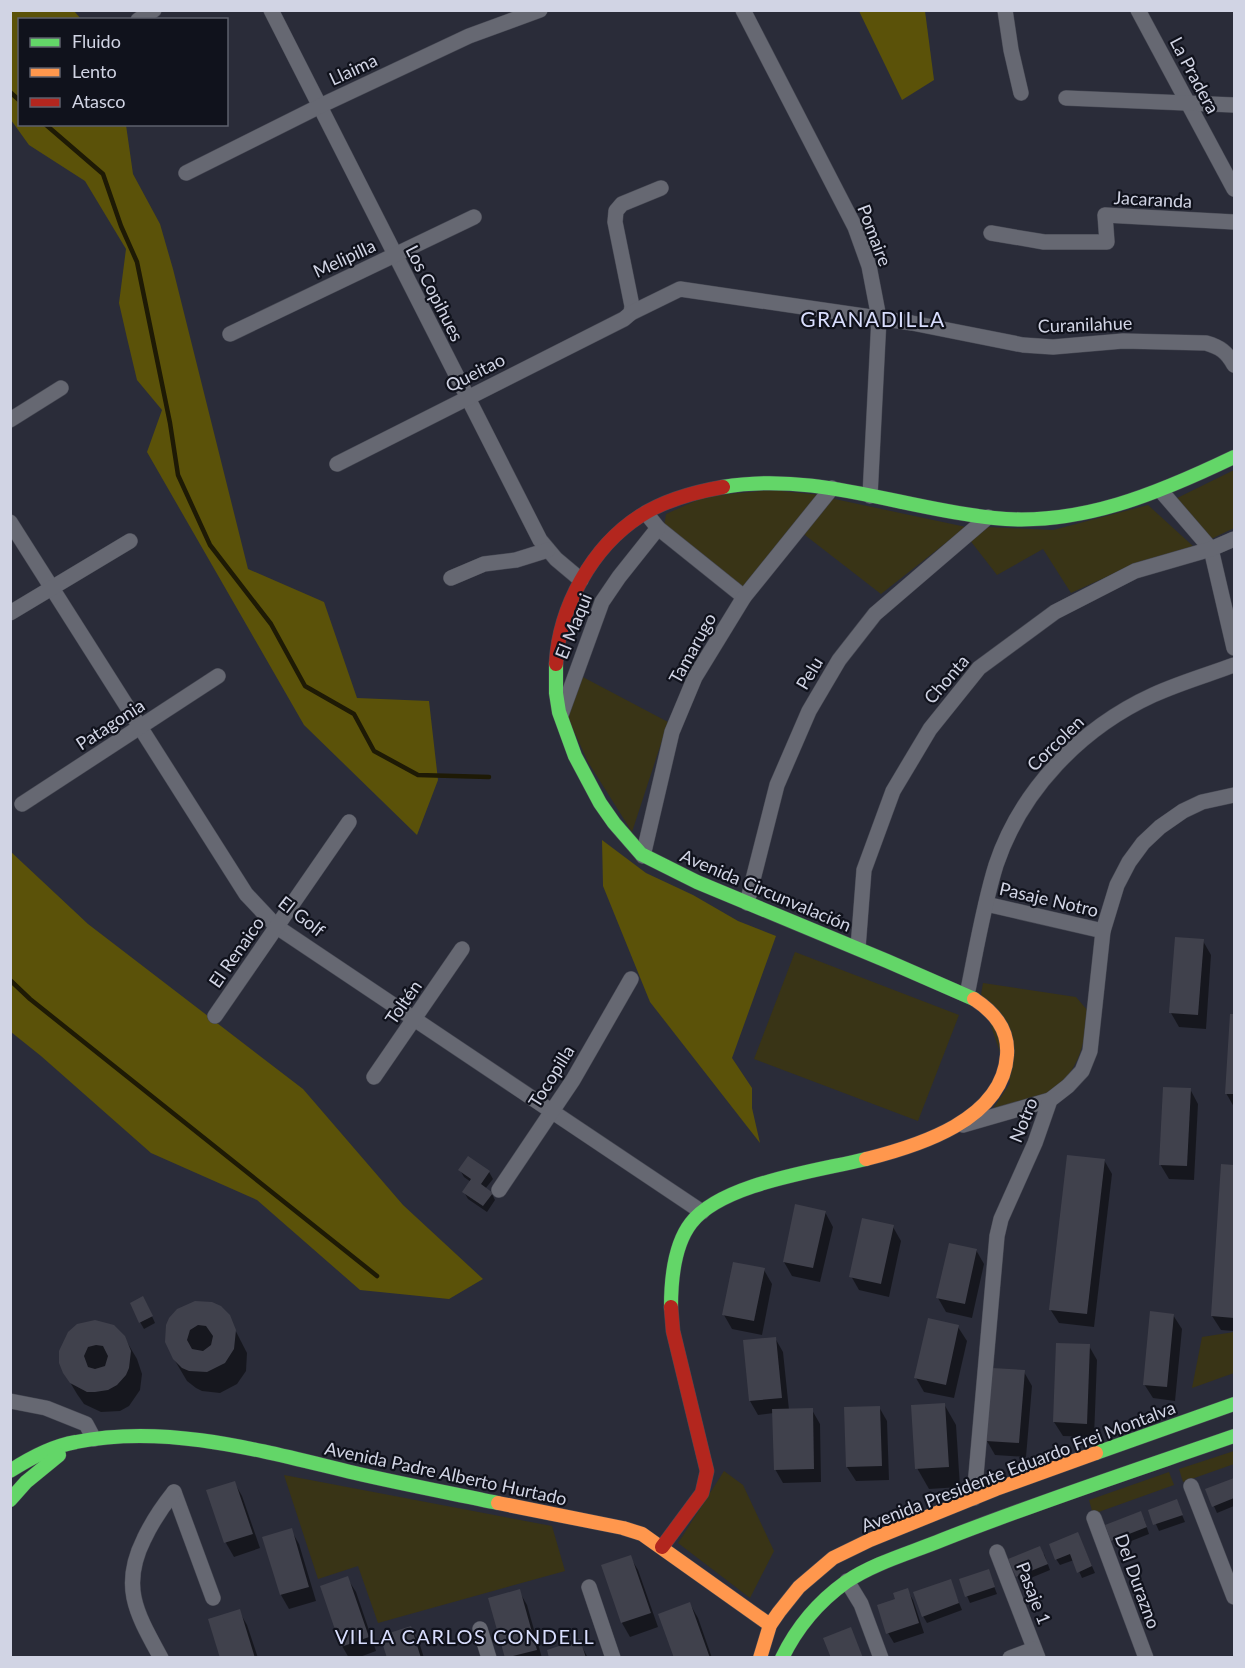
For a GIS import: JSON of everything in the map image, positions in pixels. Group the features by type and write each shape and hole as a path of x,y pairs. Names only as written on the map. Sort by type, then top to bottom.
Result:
{"street":[{"path":"141,18 154,10"},
{"name":"Los Copihues","path":"271,10 540,540 556,559 581,580"},
{"name":"Llaima","path":"186,173 320,106 469,36 540,10"},
{"name":"Pomaire","path":"743,10 855,227 869,266 879,318 870,496"},
{"path":"1005,10 1021,93"},
{"name":"La Pradera","path":"1138,10 1234,189"},
{"path":"1066,98 1234,105"},
{"path":"631,313 632,306 615,222 616,211 622,204 661,188"},
{"name":"Jacaranda","path":"992,233 1044,242 1107,242 1105,215 1234,222"},
{"name":"Melipilla","path":"230,334 474,217"},
{"name":"Curanilahue","path":"680,289 912,323 1023,345 1053,347 1123,341 1206,343 1219,347 1228,354 1234,365"},
{"name":"Queitao","path":"337,464 680,289"},
{"path":"10,420 61,388"},
{"name":"Avenida Circunvalación","path":"662,1546 702,1493 707,1471 672,1323 672,1289 678,1254 686,1231 702,1212 717,1202 768,1181 893,1152 951,1129 989,1100 1000,1083 1006,1066 1008,1048 1004,1030 994,1014 967,994 694,883 643,856 627,840 604,808 572,748 560,718 555,667 560,634 581,580 603,548 624,528 646,513 694,491 722,486 759,484 832,488 937,511 1019,520 1083,514 1115,508 1161,491 1234,457"},
{"name":"Tamarugo","path":"643,856 672,732 695,677 744,597 832,488"},
{"path":"1161,491 1211,549 1234,648"},
{"path":"646,513 658,528 744,597"},
{"name":"Pelu","path":"747,903 777,785 809,711 839,660 875,614 988,517"},
{"name":"El Golf","path":"10,522 246,894 277,927 702,1212"},
{"name":"El Maqui","path":"560,718 602,602 658,528"},
{"name":"Chonta","path":"858,948 864,870 893,791 930,729 979,668 1055,612 1135,571 1211,549 1234,539"},
{"path":"10,613 130,541"},
{"path":"451,578 484,564 516,560 548,550"},
{"name":"Corcolen","path":"967,994 997,864 1017,816 1046,776 1084,738 1120,712 1152,696 1234,666"},
{"name":"Patagonia","path":"22,804 218,676"},
{"name":"Notro","path":"974,1498 997,1236 1001,1219 1035,1143 1050,1101 1082,1071 1090,1052 1103,931 1118,885 1129,862 1143,843 1160,827 1183,811 1202,802 1234,795"},
{"name":"El Renaico","path":"215,1016 348,822"},
{"name":"Pasaje Notro","path":"986,904 1103,931"},
{"name":"Toltén","path":"374,1077 462,949"},
{"name":"Tocopilla","path":"499,1190 573,1080 631,979"},
{"path":"951,1129 1050,1101"},
{"path":"10,1401 46,1408 86,1424 90,1439"},
{"name":"Avenida Presidente Eduardo Frei Montalva","path":"760,1658 771,1625 799,1587 833,1558 870,1540 974,1498 1234,1404"},
{"name":"Avenida Padre Alberto Hurtado","path":"10,1471 37,1455 90,1439 146,1436 200,1440 250,1449 424,1488 623,1528 642,1534 771,1625"},
{"path":"782,1658 795,1632 815,1608 847,1581 913,1551 995,1519 1234,1436"},
{"name":"Avenida Padre Alberto Hurtado","path":"10,1500 39,1470 69,1448 90,1439"},
{"path":"1191,1486 1232,1580 1234,1597"},
{"path":"161,1658 137,1610 131,1582 133,1565 139,1549 161,1508 174,1492 213,1598"},
{"name":"Del Durazno","path":"1094,1518 1146,1658"},
{"name":"Pasaje 1","path":"997,1552 1036,1653 1010,1658"},
{"path":"847,1581 861,1604 881,1658"},
{"path":"589,1587 613,1658"},
{"path":"769,1658 771,1625 815,1608"},
{"path":"480,1629 489,1658"}],"shaded area":[{"path":"11,10 74,11 80,18 18,18 18,126 126,126 133,174 160,224 173,269 248,569 324,602 357,698 429,701 438,780 417,835 304,725 147,452 162,410 137,380 119,303 126,249 85,181 29,145 11,120"},
{"path":"859,11 925,11 934,80 902,100"},
{"path":"1234,470 1234,528 1207,541 1169,502"},
{"path":"771,490 821,495 744,589 664,526 666,514 706,496"},
{"path":"830,498 966,527 881,594 801,532"},
{"path":"1148,505 1194,547 1137,563 1071,593 1043,549 997,575 969,539 988,527 1053,530"},
{"path":"579,675 668,722 632,832 588,762 564,709"},
{"path":"602,840 646,873 693,895 738,921 776,936 732,1058 752,1088 752,1108 760,1143 650,1002 603,886"},
{"path":"10,851 88,924 303,1089 403,1205 483,1279 449,1299 360,1290 257,1200 151,1153 11,1032"},
{"path":"795,952 959,1015 918,1121 754,1059"},
{"path":"983,983 1076,997 1088,1011 1085,1036 1073,1068 1058,1086 1042,1097 993,1109 1010,1083 981,995"},
{"path":"1234,1332 1234,1373 1192,1388 1202,1337"},
{"path":"1234,1451 1234,1464 1183,1482 1179,1469"},
{"path":"724,1471 743,1485 774,1551 750,1598 678,1543"},
{"path":"1169,1472 1174,1485 1093,1514 1089,1500"},
{"path":"284,1475 552,1526 565,1571 378,1623 358,1566 318,1579"}],"building":[{"path":"1175,937 1204,939 1198,1015 1169,1013"},
{"path":"1230,1014 1234,1014 1234,1094 1225,1094"},
{"path":"1163,1087 1191,1088 1187,1166 1159,1165"},
{"path":"1067,1155 1105,1159 1087,1314 1049,1310"},
{"path":"468,1156 490,1171 481,1184 493,1193 483,1206 462,1192 471,1179 458,1170"},
{"path":"1221,1164 1234,1165 1234,1318 1211,1316"},
{"path":"795,1204 826,1211 813,1268 783,1262"},
{"path":"862,1218 894,1225 881,1284 849,1277"},
{"path":"949,1243 977,1249 965,1304 936,1298"},
{"path":"733,1262 765,1268 754,1321 722,1315"},
{"path":"143,1296 153,1316 139,1323 130,1303"},
{"path":"195,1301 212,1302 221,1306 230,1315 236,1330 234,1349 225,1363 207,1372 189,1371 173,1359 165,1342 166,1325 177,1309","holes":["198,1325 206,1326 213,1336 211,1345 203,1351 192,1349 187,1340 190,1330"]},
{"path":"1150,1311 1174,1314 1167,1387 1143,1385"},
{"path":"928,1318 959,1325 946,1385 914,1378"},
{"path":"95,1320 114,1325 125,1336 131,1351 129,1368 117,1385 108,1390 87,1392 70,1383 63,1373 59,1363 59,1351 68,1332 77,1324","holes":["103,1346 108,1356 105,1366 95,1369 88,1367 84,1356 88,1347"]},
{"path":"776,1337 782,1398 749,1401 743,1340"},
{"path":"1056,1343 1090,1344 1087,1424 1053,1422"},
{"path":"992,1368 1025,1370 1019,1443 986,1441"},
{"path":"945,1403 949,1467 915,1469 911,1405"},
{"path":"880,1406 882,1466 846,1467 844,1407"},
{"path":"813,1408 814,1469 774,1470 772,1409"},
{"path":"1234,1478 1234,1498 1212,1507 1205,1489"},
{"path":"235,1481 253,1534 224,1543 206,1490"},
{"path":"1177,1499 1183,1515 1153,1525 1148,1510"},
{"path":"1141,1511 1147,1527 1111,1541 1105,1525"},
{"path":"292,1528 309,1587 280,1595 262,1537"},
{"path":"1078,1532 1092,1566 1077,1573 1070,1554 1055,1560 1049,1544"},
{"path":"1040,1546 1048,1564 1016,1577 1008,1559"},
{"path":"631,1555 651,1613 621,1623 601,1565"},
{"path":"989,1569 995,1587 965,1597 959,1579"},
{"path":"348,1576 369,1637 341,1647 320,1586"},
{"path":"951,1579 959,1603 922,1617 913,1592"},
{"path":"908,1588 919,1623 886,1634 877,1605 895,1599 893,1593"},
{"path":"520,1589 537,1650 505,1658 488,1598"},
{"path":"690,1602 710,1658 674,1658 658,1614"},
{"path":"240,1609 255,1658 220,1658 208,1619"},
{"path":"411,1626 421,1658 387,1658 380,1636"},
{"path":"851,1627 863,1658 831,1658 823,1638"},
{"path":"580,1639 586,1658 549,1658 547,1650"}],"waterway":[{"path":"10,92 18,99"},
{"path":"47,126 103,174 121,226 137,262 170,423 178,475 210,545 271,624 305,686 354,714 374,751 418,775 489,777"},
{"path":"10,980 30,999 377,1276"}],"traffic: fast":[{"path":"723,487 757,483 825,487 960,513 994,518 1026,519 1088,512 1118,504 1177,483 1234,457"},
{"path":"556,664 556,693 559,712 575,756 600,803 641,854 697,882 974,999"},
{"path":"671,1307 677,1252 685,1232 705,1209 747,1188 866,1159"},
{"path":"1096,1453 1234,1404"},
{"path":"782,1658 794,1636 817,1607 846,1582 868,1569 1014,1512 1234,1436"},
{"path":"10,1471 42,1453 76,1442 111,1437 181,1438 252,1449 498,1503"},
{"path":"10,1500 26,1482 59,1455"}],"traffic: slow":[{"path":"866,1159 932,1138 974,1113 991,1097 1002,1078 1007,1055 1006,1037 994,1016 974,999"},
{"path":"760,1658 770,1625 779,1612 799,1587 833,1558 870,1540 996,1489 1096,1453"},
{"path":"498,1503 623,1528 642,1534 770,1625"}],"traffic: jam":[{"path":"556,664 564,621 571,600 593,561 607,544 640,516 659,505 691,494 723,487"},
{"path":"662,1547 702,1493 707,1471 673,1331 671,1307"}],"district":[{"name":"GRANADILLA","path":"873,318"},
{"name":"VILLA CARLOS CONDELL","path":"465,1636"}]}
